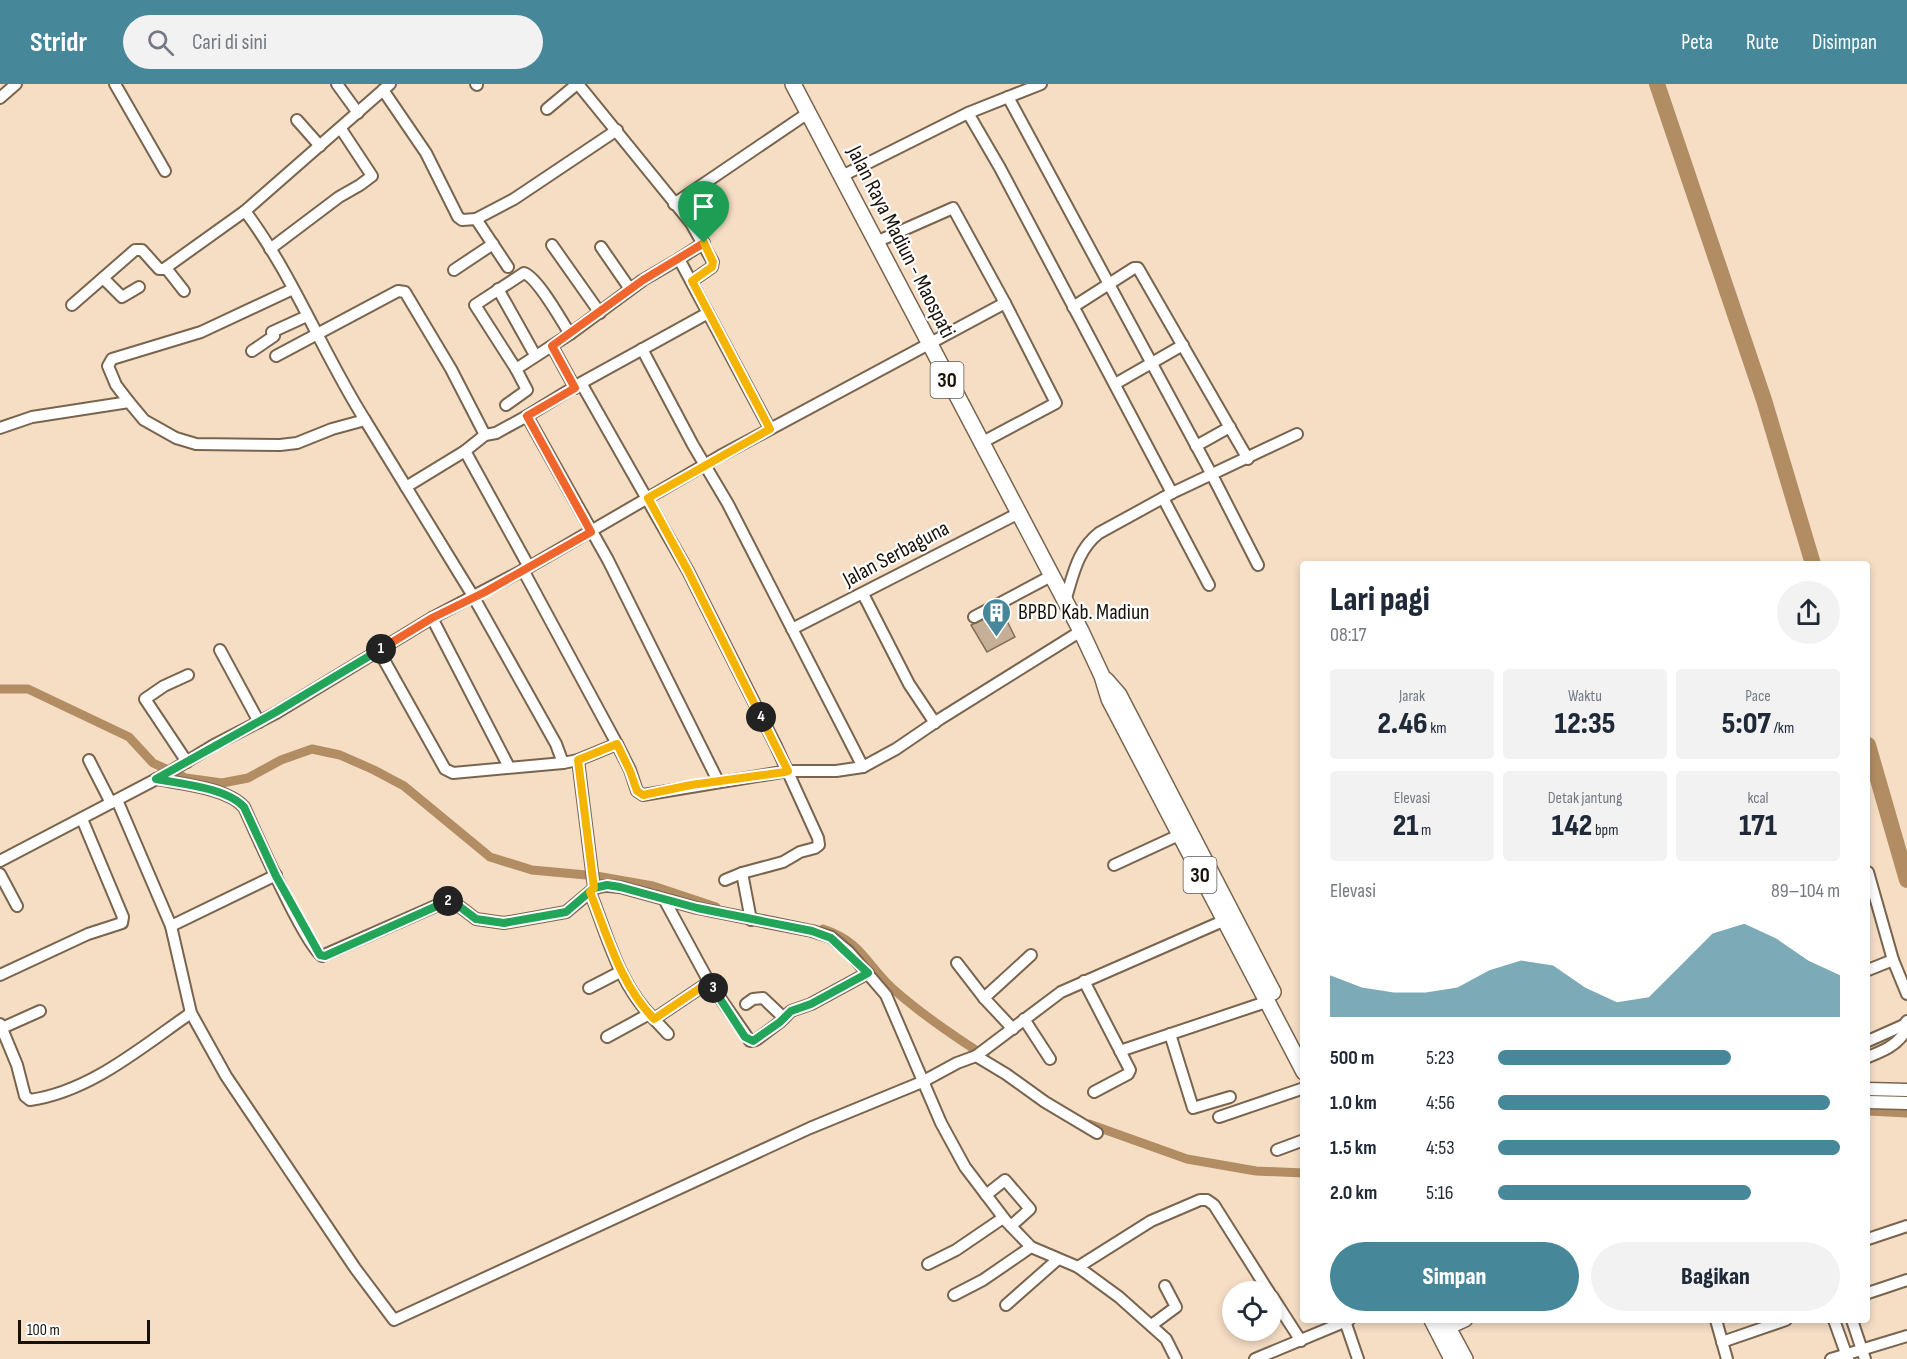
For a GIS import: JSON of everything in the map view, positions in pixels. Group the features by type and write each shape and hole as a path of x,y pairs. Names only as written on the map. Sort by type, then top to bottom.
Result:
{"highway":[{"name":"Jalan Raya Madiun - Maospati","path":"793,84 1081,631 1102,676 1119,695 1179,835 1300,1065"},
{"name":"Jalan Raya Madiun - Maospati","path":"1159,784 1300,1045"},
{"path":"1439,1324 1452,1359"},
{"path":"1439,1324 1465,1359"}],"main road":[{"path":"1870,1089 1907,1090"},
{"path":"1870,1102 1907,1103"}],"street":[{"path":"0,98 16,84"},
{"path":"115,84 165,171"},
{"path":"337,84 358,113"},
{"path":"547,109 577,84 617,130 704,243 713,262 712,267 692,281"},
{"path":"842,176 968,113 1041,84"},
{"path":"72,305 138,249 142,250 159,268 166,268 245,211 387,87 426,153 458,217 462,220 476,219 514,199 617,130"},
{"path":"1008,97 1212,475 1258,566"},
{"path":"674,204 808,113"},
{"path":"968,113 1000,168 1115,384 1209,585"},
{"path":"297,120 320,146"},
{"path":"270,249 339,197 372,176 341,129"},
{"path":"876,242 953,208 1005,303 1056,403 981,443"},
{"path":"245,211 293,289 343,386 473,596 556,744 564,763"},
{"path":"476,219 508,267"},
{"path":"516,369 600,313 630,289 704,243"},
{"path":"454,270 493,244"},
{"path":"552,244 600,313"},
{"path":"601,247 630,289"},
{"path":"679,259 770,429"},
{"path":"166,268 184,291"},
{"path":"1073,307 1134,268 1138,268 1248,459"},
{"path":"506,405 527,390 475,305 498,289 527,274 570,334"},
{"path":"103,278 122,297 139,287"},
{"path":"293,289 201,332 112,359 108,366 116,385 144,420 176,438 196,444 280,445 297,443 332,429 365,420"},
{"path":"498,289 535,355"},
{"path":"276,356 398,291 405,292 451,369 486,435"},
{"path":"0,861 168,773 259,722 432,618 526,569 770,429 1005,303"},
{"path":"406,487 465,451 486,435 496,433 527,416 708,313"},
{"path":"252,351 274,336 272,332 307,316"},
{"path":"1115,384 1183,345"},
{"path":"552,346 648,498 688,571 788,771 818,838 819,845 815,848 800,852 783,862 725,880"},
{"path":"642,349 706,465 863,767"},
{"path":"0,428 32,417 129,402"},
{"path":"527,416 670,681 718,781"},
{"path":"1196,446 1230,427"},
{"path":"1065,601 1081,553 1089,540 1168,495 1297,434"},
{"path":"465,451 617,744 637,791 643,795 788,771 836,771 863,767 896,749 1081,631"},
{"name":"Jalan Serbaguna","path":"792,629 1019,513"},
{"path":"974,616 1051,576"},
{"path":"863,594 909,684 935,723"},
{"path":"432,618 509,767"},
{"path":"220,651 259,722"},
{"path":"379,651 445,769 453,773 564,763 578,760 617,744"},
{"path":"184,763 146,699 164,686 188,675"},
{"path":"89,760 114,801 171,927 191,1013 226,1076 355,1268 394,1320 810,1128 922,1082 977,1055 1050,998 1223,921"},
{"path":"578,760 592,890 620,972 631,991 668,1035"},
{"path":"156,779 196,787 233,797 239,801 315,949 322,956 447,901 455,903 476,919 504,923 566,912 592,890 607,885 750,916 831,938 868,973 890,1001 941,1123 965,1167 1007,1222 1031,1247 1078,1268 1103,1284 1153,1324 1166,1339 1176,1359"},
{"path":"0,975 88,934 122,923 123,917 82,819"},
{"path":"1114,865 1179,835"},
{"path":"742,873 750,916"},
{"path":"0,874 17,906"},
{"path":"171,927 276,876"},
{"path":"1870,879 1893,960 1907,994"},
{"path":"664,899 709,982 750,1041 756,1040 791,1011 811,1004 868,973"},
{"path":"984,998 1031,955"},
{"path":"1870,969 1893,960"},
{"path":"957,963 1012,1029"},
{"path":"589,988 620,972"},
{"path":"1084,981 1130,1070 1094,1092"},
{"path":"607,1037 652,1016 709,982"},
{"path":"746,1004 753,999 763,998 784,1018"},
{"path":"1120,1051 1266,1002"},
{"path":"40,1011 1,1026 17,1065 25,1096 30,1100 68,1089 93,1078 191,1013"},
{"path":"1024,1019 1050,1059"},
{"path":"1870,1040 1905,1023 1905,1032 1901,1039 1886,1050 1870,1056"},
{"path":"1170,1034 1193,1108 1230,1097"},
{"path":"977,1055 1045,1102 1097,1133"},
{"path":"1219,1117 1300,1089"},
{"path":"1277,1150 1300,1141"},
{"path":"928,1264 1030,1209 1005,1180 986,1195"},
{"path":"1078,1268 1151,1221 1200,1200 1207,1200 1214,1205 1262,1281"},
{"path":"1870,1238 1907,1226"},
{"path":"954,1295 983,1280 1031,1247"},
{"path":"1006,1305 1057,1260"},
{"path":"1870,1292 1907,1280"},
{"path":"1153,1324 1176,1307 1165,1286"},
{"path":"1282,1312 1300,1341"},
{"path":"1255,1359 1342,1323"},
{"path":"1348,1323 1358,1359"},
{"path":"1717,1323 1727,1359"},
{"path":"1722,1342 1776,1323"},
{"path":"1835,1323 1847,1357"},
{"path":"1853,1323 1864,1355"},
{"path":"1832,1359 1864,1355 1907,1336"}],"building":[{"path":"1002,611 1015,637 987,652 971,625"}],"waterway":[{"path":"1657,84 1764,400 1812,561"},
{"path":"0,689 28,689 129,737 153,763 186,778 222,783 248,778 281,760 312,749 340,755 404,786 490,857 532,870 586,875"},
{"path":"1870,752 1907,880"},
{"path":"596,876 653,886 716,907"},
{"path":"823,929 836,934 855,947 903,998 985,1056"},
{"path":"1870,1111 1907,1113"},
{"path":"1089,1124 1187,1159 1256,1171 1300,1173"}],"place":[{"name":"BPBD Kab. Madiun","path":"997,638"}],"route":[{"path":"704,243 643,280 552,346 575,388 527,416 591,532 485,592 432,618 360,663 156,779 196,787 233,797 239,801 244,807 288,900 318,954 325,956 447,901 455,903 476,919 504,923 566,912 594,888 607,885 645,892 751,921 812,931 831,938 849,952 868,973 808,1006 791,1011 780,1022 753,1041 745,1037 709,982 654,1019 631,991 620,972 613,948 590,892 594,888 578,760 617,744 637,791 643,795 691,785 788,771 688,571 648,498 770,429 692,281 712,267 713,262 704,243"}]}
